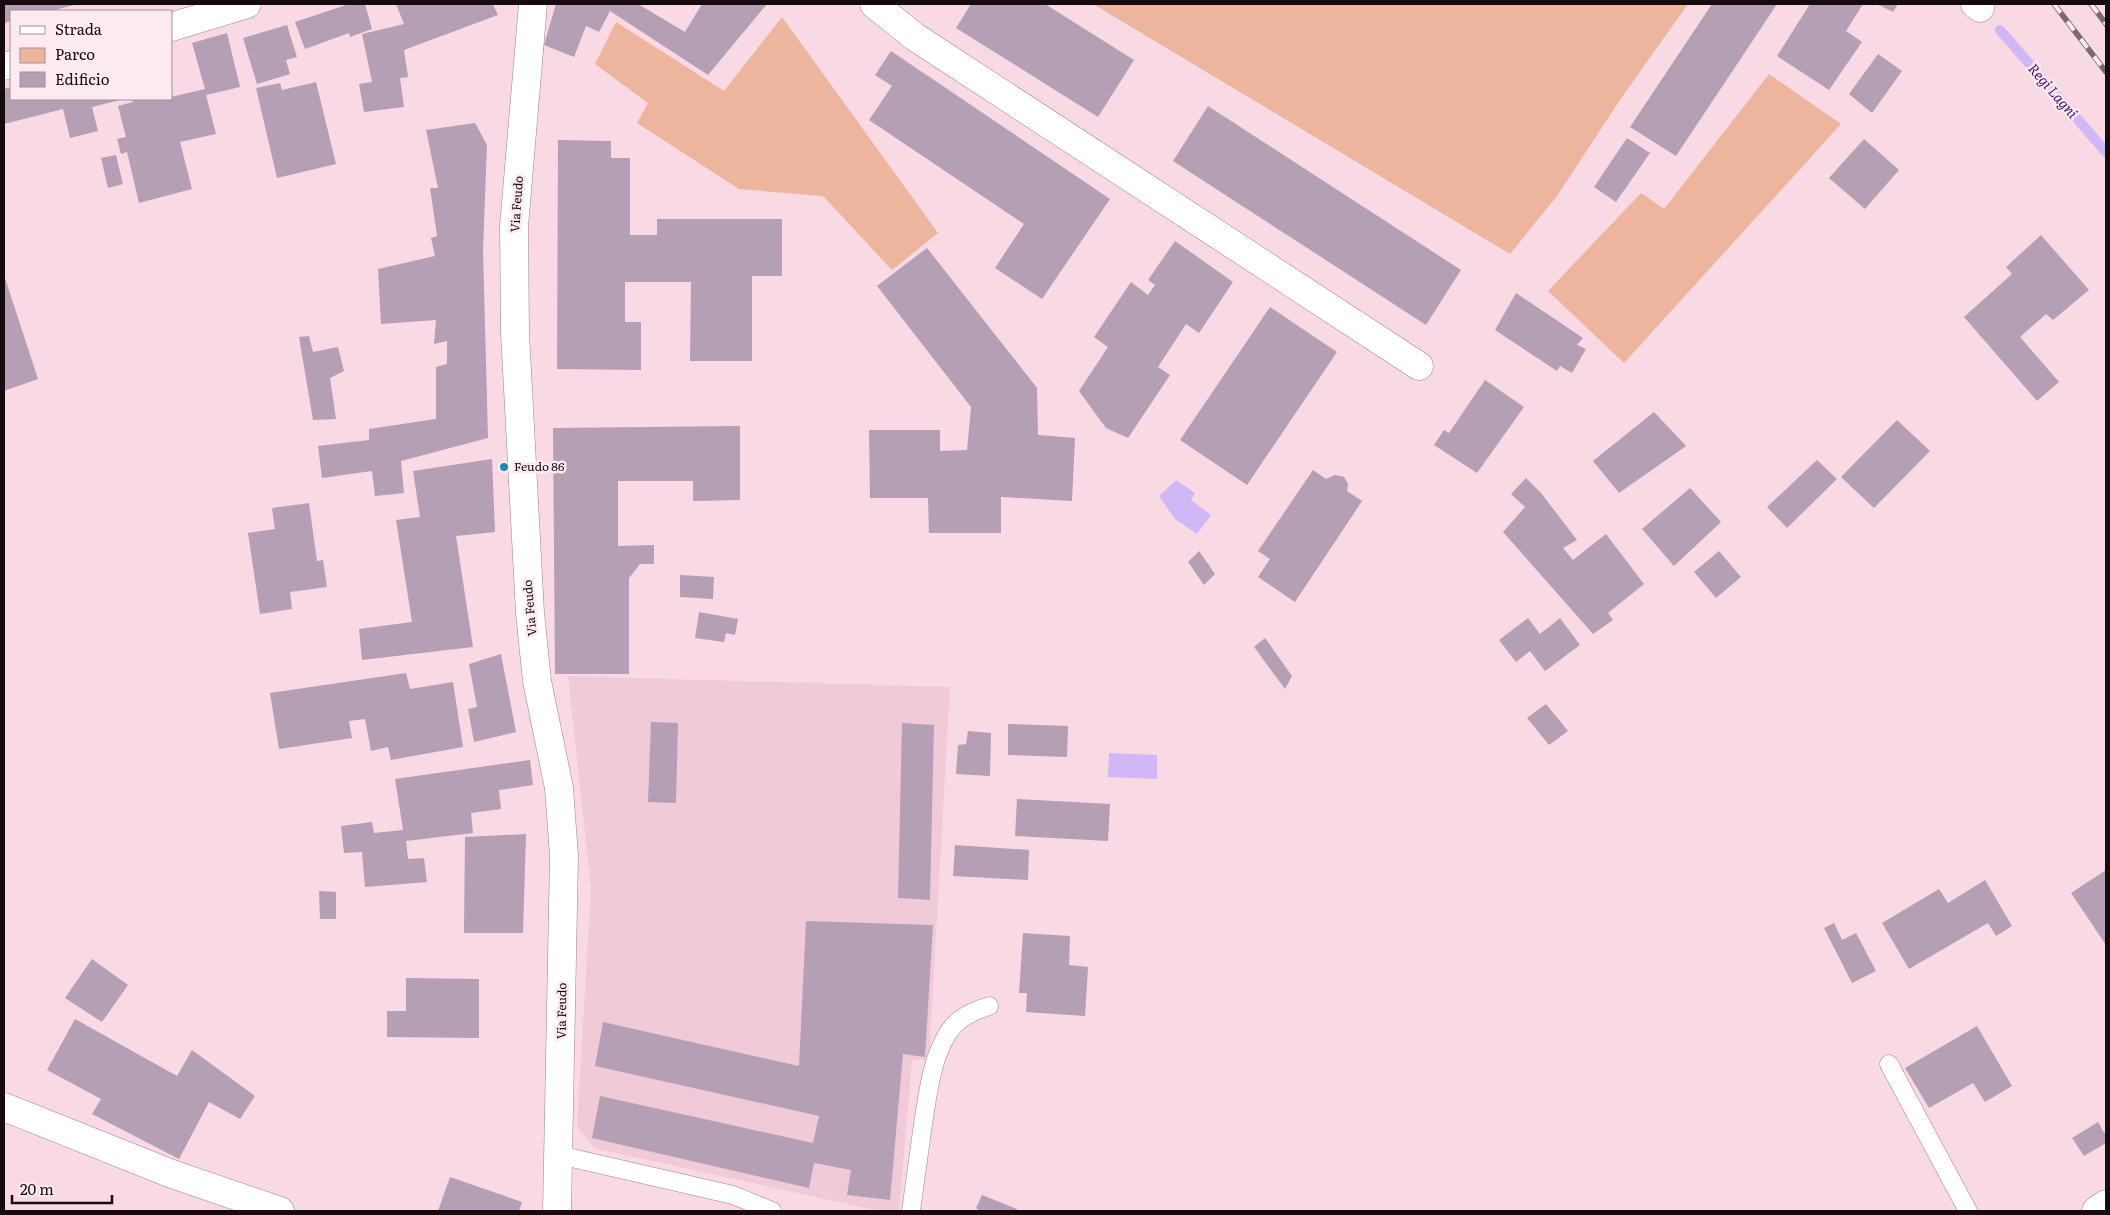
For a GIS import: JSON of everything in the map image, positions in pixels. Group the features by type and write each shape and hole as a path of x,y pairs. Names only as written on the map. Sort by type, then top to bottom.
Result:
{"street":[{"path":"172,27 247,4"},
{"name":"Via Feudo","path":"533,4 514,226 515,333 530,613 537,681 559,788 564,856 557,1211"},
{"path":"874,4 915,37 1419,366"},
{"path":"4,1107 172,1174 280,1211"},
{"path":"2096,1211 2106,1204"}],"lane":[{"path":"910,1211 928,1095 939,1050 949,1032 959,1020 989,1006"},
{"path":"1889,1064 1968,1211"},
{"path":"559,1155 733,1195 772,1211"}],"shaded area":[{"path":"1176,480 1195,493 1191,500 1211,515 1197,534 1175,519 1159,496"},
{"path":"568,676 950,687 929,1060 912,1060 899,1211 879,1211 594,1148 577,1126 591,889"},
{"path":"1109,753 1157,755 1157,779 1108,777"}],"green space":[{"path":"1093,4 1688,4 1622,97 1557,196 1510,254"},
{"path":"782,17 938,233 892,270 823,196 739,189 637,123 648,103 595,64 616,22 724,91"},
{"path":"1769,74 1841,124 1624,363 1548,291 1641,193 1664,209"}],"building":[{"path":"4,4 78,4 55,10 10,10 10,21 5,23"},
{"path":"349,4 365,4 372,29 350,37 349,33 305,49 295,22"},
{"path":"396,4 493,4 498,15 404,50 408,77 400,78 404,107 364,112 359,84 372,82 362,34 404,24"},
{"path":"556,4 638,4 685,32 702,4 767,4 708,75 610,11 599,32 586,26 574,57 544,45"},
{"path":"971,4 1045,4 1134,60 1098,117 956,28"},
{"path":"1712,4 1777,4 1676,156 1630,127"},
{"path":"1810,4 1863,4 1846,31 1862,42 1829,90 1777,56"},
{"path":"1877,4 1898,4 1893,12"},
{"path":"287,25 297,57 286,60 290,74 257,84 243,38"},
{"path":"227,33 240,87 206,95 216,134 180,142 192,189 139,203 127,152 121,154 117,139 126,137 118,106 133,102 132,100 172,100 172,97 205,89 192,43"},
{"path":"891,51 1110,199 1042,299 995,268 1024,224 869,120 892,86 875,75"},
{"path":"1878,54 1902,71 1872,113 1849,94"},
{"path":"316,82 336,164 277,178 256,88 280,83 282,90"},
{"path":"10,87 10,100 120,100 92,107 98,131 70,138 63,109 4,124 4,89"},
{"path":"1208,106 1461,270 1426,325 1173,161"},
{"path":"475,123 487,145 483,250 488,438 401,461 404,493 375,496 372,471 322,478 318,446 369,440 369,429 436,419 436,367 447,364 447,341 434,344 436,320 381,324 378,269 435,256 431,238 437,236 430,188 438,188 426,130"},
{"path":"1627,138 1650,153 1616,202 1594,187"},
{"path":"1864,139 1899,170 1865,209 1829,178"},
{"path":"558,140 611,141 611,158 630,158 630,235 657,235 657,219 782,219 782,276 752,276 752,361 690,361 691,282 625,282 625,322 641,322 641,370 557,369"},
{"path":"116,155 123,184 108,188 101,158"},
{"path":"2041,235 2089,290 2053,320 2046,314 2020,337 2059,382 2037,401 1964,317 2012,274 2006,267"},
{"path":"1175,241 1233,282 1199,333 1186,324 1158,367 1170,375 1128,438 1106,428 1079,391 1108,347 1094,337 1131,282 1148,295 1155,285 1148,280"},
{"path":"927,248 1037,388 1038,435 1075,438 1072,501 1001,497 1001,533 929,533 928,498 870,498 869,430 940,430 940,451 967,450 971,407 877,286"},
{"path":"4,275 38,379 4,391"},
{"path":"1516,293 1583,338 1577,345 1586,349 1572,373 1560,366 1557,371 1495,330"},
{"path":"1270,307 1337,352 1247,485 1180,440"},
{"path":"309,336 313,352 338,347 344,371 330,378 336,419 313,420 299,337"},
{"path":"1485,380 1524,407 1477,473 1434,445 1444,430 1449,433"},
{"path":"1654,412 1686,446 1619,493 1593,461"},
{"path":"1897,420 1930,451 1874,508 1841,477"},
{"path":"740,426 740,500 693,501 693,481 618,481 618,546 654,545 654,564 640,564 629,578 629,674 555,674 553,428"},
{"path":"492,459 495,532 456,536 473,647 362,660 359,629 412,622 396,520 420,517 413,471"},
{"path":"1817,460 1837,479 1787,528 1767,507"},
{"path":"1313,470 1326,479 1335,475 1344,477 1348,484 1347,491 1362,501 1295,602 1258,577 1270,559 1258,551"},
{"path":"1526,478 1541,493 1577,540 1563,548 1573,560 1606,534 1644,584 1608,613 1613,620 1593,634 1503,532 1525,507 1511,494"},
{"path":"1690,488 1721,522 1674,566 1642,529"},
{"path":"309,503 317,561 323,560 327,587 290,592 292,609 260,614 248,533 275,529 272,508"},
{"path":"1199,551 1215,574 1204,585 1188,562"},
{"path":"1719,551 1741,577 1716,598 1694,572"},
{"path":"680,575 714,577 713,599 680,597"},
{"path":"699,612 738,619 735,635 726,633 724,642 695,638"},
{"path":"1528,618 1540,634 1560,618 1580,645 1545,671 1530,651 1516,662 1499,640"},
{"path":"1265,638 1292,676 1285,689 1254,647"},
{"path":"501,654 516,732 474,742 468,709 477,707 469,664"},
{"path":"406,673 410,689 453,682 463,747 391,760 388,747 371,751 365,719 349,721 352,738 279,749 270,693"},
{"path":"1546,704 1568,731 1549,745 1527,718"},
{"path":"651,722 678,723 676,803 648,802"},
{"path":"902,723 934,725 930,900 898,898"},
{"path":"1008,724 1068,726 1067,757 1008,755"},
{"path":"968,731 991,733 990,776 956,774 958,745 966,744"},
{"path":"530,760 533,785 499,790 501,809 471,813 473,833 406,841 408,859 424,858 427,882 365,887 362,852 344,853 341,826 372,822 374,833 403,830 395,779"},
{"path":"1017,799 1110,804 1108,841 1015,836"},
{"path":"526,834 523,933 464,933 465,837"},
{"path":"955,845 1029,850 1028,880 953,876"},
{"path":"2106,870 2106,945 2071,893"},
{"path":"1985,880 2012,926 1996,936 1988,923 1909,969 1882,923 1939,889 1948,903"},
{"path":"319,891 336,892 336,919 320,919"},
{"path":"806,921 933,925 925,1057 903,1054 890,1200 847,1195 851,1170 814,1163 809,1188 592,1138 600,1096 813,1143 819,1116 595,1066 603,1022 799,1066"},
{"path":"1834,923 1842,940 1856,933 1876,971 1852,983 1824,928"},
{"path":"1023,933 1070,936 1069,965 1088,967 1085,1016 1026,1012 1027,993 1019,993"},
{"path":"92,959 128,985 102,1022 65,998"},
{"path":"406,978 479,979 479,1038 387,1037 387,1011 406,1011"},
{"path":"75,1019 177,1076 192,1050 255,1096 240,1119 209,1102 179,1159 92,1114 101,1099 47,1070"},
{"path":"1977,1026 2012,1086 1985,1102 1973,1083 1929,1108 1905,1068"},
{"path":"2098,1122 2106,1136 2106,1143 2084,1156 2072,1138"},
{"path":"450,1177 522,1202 519,1211 438,1211"},
{"path":"982,1195 1017,1209 1016,1211 980,1211 976,1208"}],"waterway":[{"name":"Regi Lagni","path":"2000,30 2106,152"}],"railway":[{"path":"2054,4 2106,72"},
{"path":"2091,4 2106,24"}],"place":[{"name":"Feudo 86","path":"504,467"}]}
